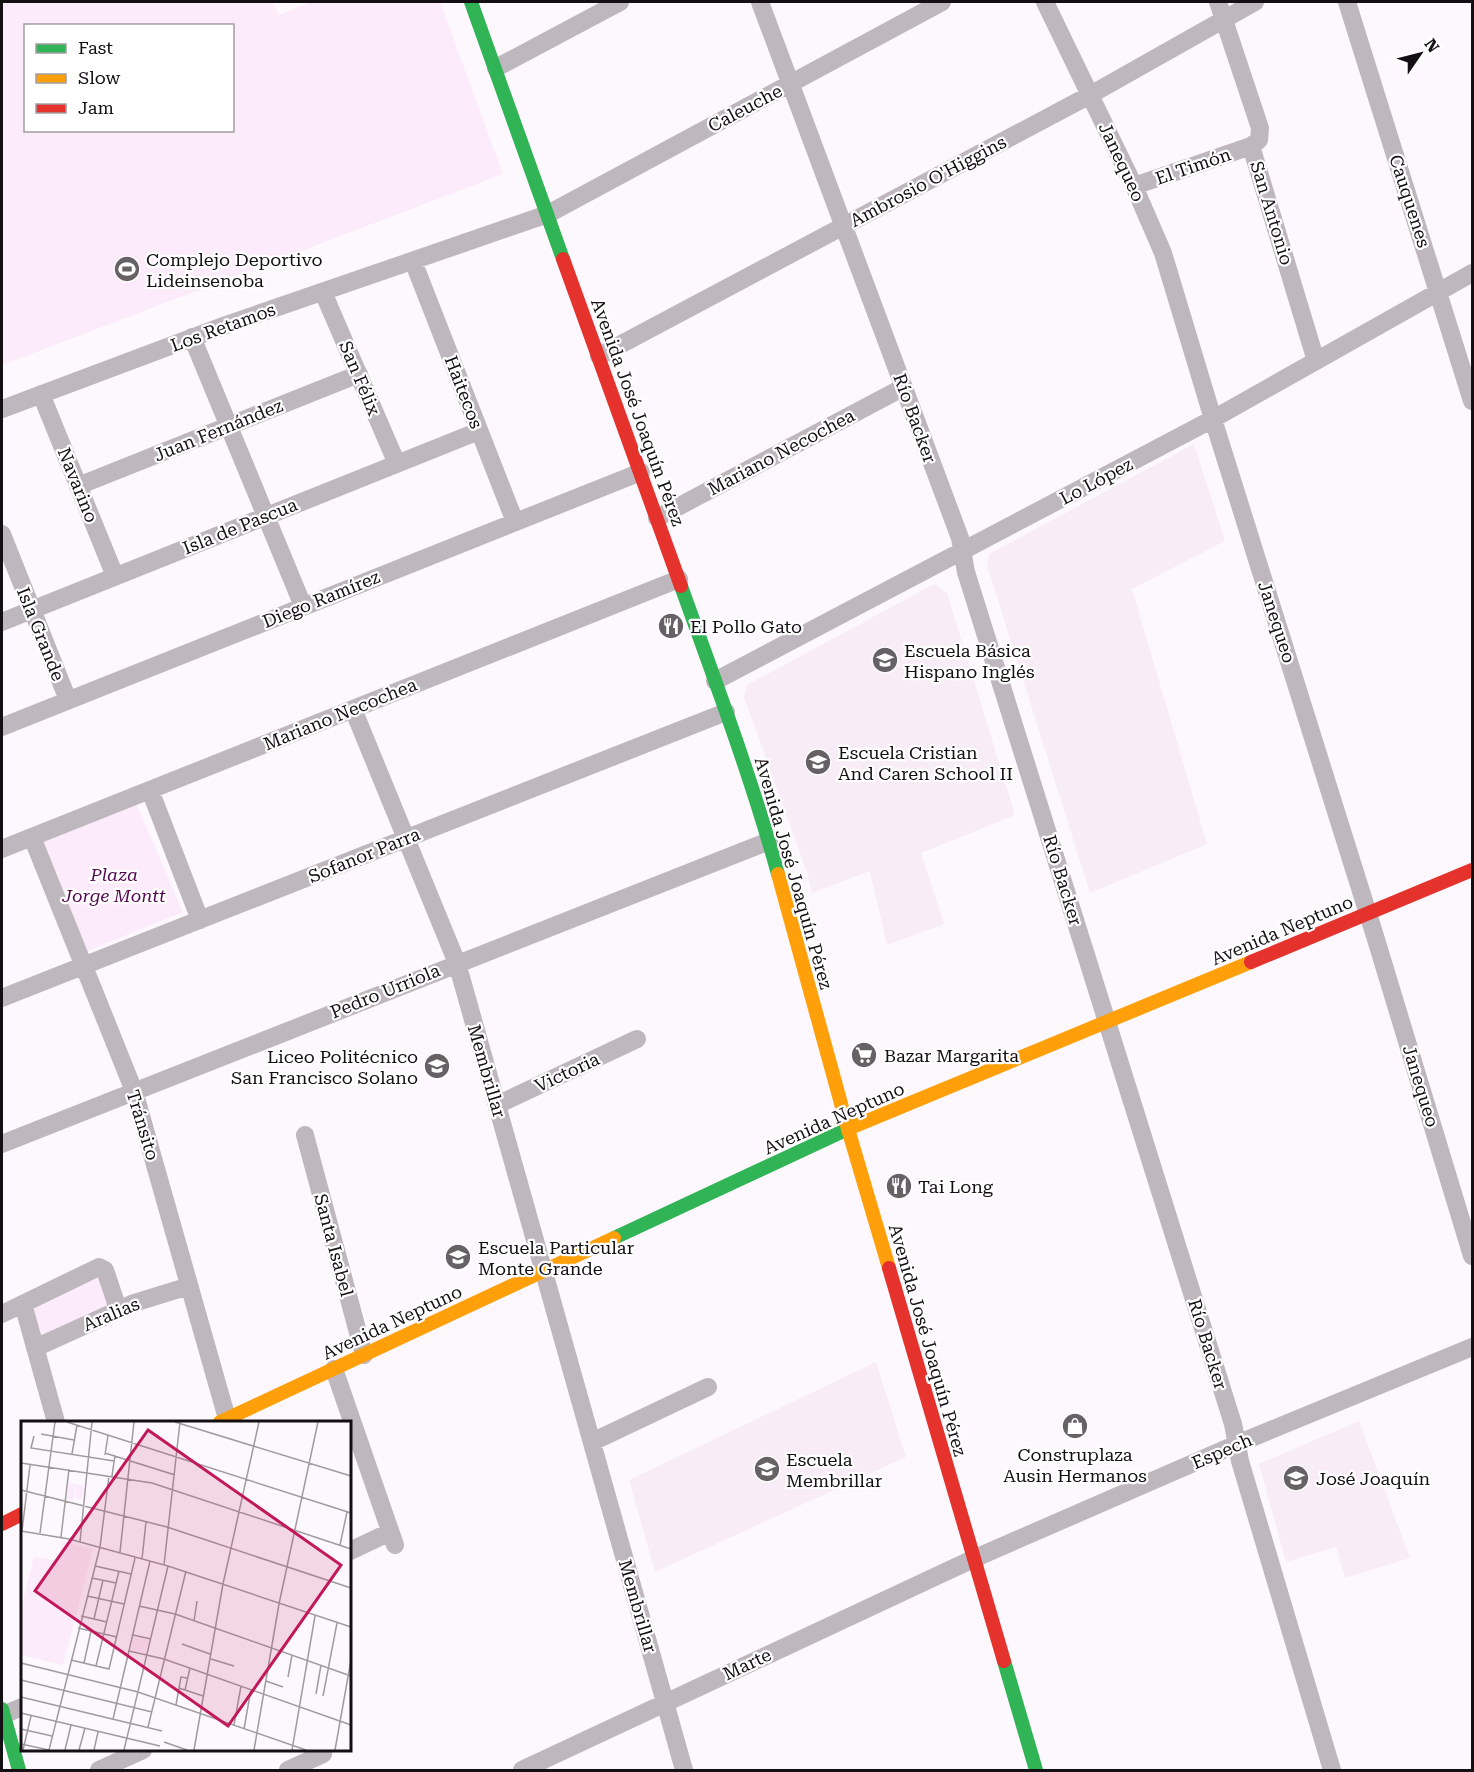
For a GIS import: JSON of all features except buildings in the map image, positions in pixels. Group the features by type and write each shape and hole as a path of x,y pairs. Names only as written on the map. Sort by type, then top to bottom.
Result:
{"main road":[{"name":"Avenida José Joaquín Pérez","path":"471,2 641,472 769,841 848,1129 1036,1770"},
{"name":"Avenida Neptuno","path":"225,1421 848,1129 1473,870"},
{"path":"2,1524 21,1514"},
{"path":"2,1712 19,1770"}],"street":[{"path":"496,68 620,2"},
{"name":"Río Backer","path":"760,2 960,538 966,572 1230,1413 1244,1475 1332,1770"},
{"name":"Caleuche","path":"548,214 942,2"},
{"name":"Janequeo","path":"1044,2 1134,186 1163,253 1473,1256"},
{"name":"San Antonio","path":"1218,2 1260,128 1259,140 1251,146 1316,361"},
{"name":"Ambrosio O'Higgins","path":"599,356 1090,95 1255,2"},
{"name":"Cauquenes","path":"1347,2 1473,401"},
{"name":"El Timón","path":"1134,186 1251,146"},
{"name":"Los Retamos","path":"2,410 192,337 548,214"},
{"name":"Haitecos","path":"412,261 515,522"},
{"name":"Lo López","path":"715,681 1213,419 1473,273"},
{"name":"San Félix","path":"323,292 397,464"},
{"path":"192,337 303,606"},
{"name":"Juan Fernández","path":"78,486 358,374"},
{"name":"Mariano Necochea","path":"657,518 904,387"},
{"name":"Navarino","path":"40,394 115,576"},
{"name":"Isla de Pascua","path":"2,622 479,431"},
{"name":"Diego Ramírez","path":"2,727 641,472"},
{"name":"Isla Grande","path":"2,534 68,700"},
{"name":"Mariano Necochea","path":"2,849 679,579"},
{"name":"Membrillar","path":"353,709 457,963 684,1770"},
{"name":"Sofanor Parra","path":"2,998 726,712"},
{"path":"150,790 200,920"},
{"name":"Tránsito","path":"32,837 134,1091 225,1421"},
{"name":"Pedro Urriola","path":"2,1144 769,841"},
{"name":"Victoria","path":"497,1104 637,1039"},
{"name":"Santa Isabel","path":"305,1135 364,1355"},
{"path":"2,1314 99,1267 105,1270 118,1309"},
{"name":"Aralias","path":"35,1347 118,1309 189,1286"},
{"path":"23,1304 56,1421"},
{"name":"Espech","path":"973,1559 1237,1444 1473,1347"},
{"path":"334,1369 392,1539 351,1551"},
{"path":"592,1442 708,1387"},
{"name":"Marte","path":"522,1770 973,1559"},
{"path":"2,1712 21,1707"},
{"path":"99,1770 139,1751"},
{"path":"288,1770 325,1758"}],"shaded area":[{"path":"1194,444 1225,541 1132,589 1207,844 1090,893 987,565 989,554"},
{"path":"934,584 947,593 1015,815 921,853 944,924 887,945 870,871 812,893 808,875 744,697 747,685"},
{"name":"Escuela Membrillar","path":"876,1362 906,1457 655,1572 629,1480"},
{"path":"1359,1421 1410,1558 1345,1578 1336,1547 1286,1562 1259,1464"}],"green space":[{"name":"Complejo Deportivo Lideinsenoba","path":"2,2 272,2 279,15 311,2 440,2 503,174 2,365"},
{"name":"Plaza Jorge Montt","path":"136,803 183,912 85,952 42,843"},
{"path":"98,1273 111,1304 38,1337 29,1305"}],"traffic: fast":[{"path":"471,2 563,259"},
{"path":"681,586 720,693 778,874"},
{"path":"614,1238 850,1128"},
{"path":"1004,1661 1036,1770"},
{"path":"2,1709 19,1770"}],"traffic: slow":[{"path":"778,874 889,1268"},
{"path":"850,1128 1251,962"},
{"path":"222,1421 614,1238"}],"traffic: jam":[{"path":"563,259 681,586"},
{"path":"1251,962 1472,870"},
{"path":"889,1268 1004,1661"},
{"path":"2,1524 21,1514"}],"place":[{"name":"Complejo Deportivo Lideinsenoba","path":"127,269"},
{"name":"El Pollo Gato","path":"671,626"},
{"name":"Escuela Básica Hispano Inglés","path":"885,660"},
{"name":"Escuela Cristian And Caren School II","path":"818,762"},
{"name":"Bazar Margarita","path":"864,1055"},
{"name":"Liceo Politécnico San Francisco Solano","path":"437,1066"},
{"name":"Tai Long","path":"899,1186"},
{"name":"Escuela Particular Monte Grande","path":"458,1257"},
{"name":"Construplaza Ausin Hermanos","path":"1075,1426"},
{"name":"Escuela Membrillar","path":"767,1469"},
{"name":"José Joaquín","path":"1296,1478"}]}
